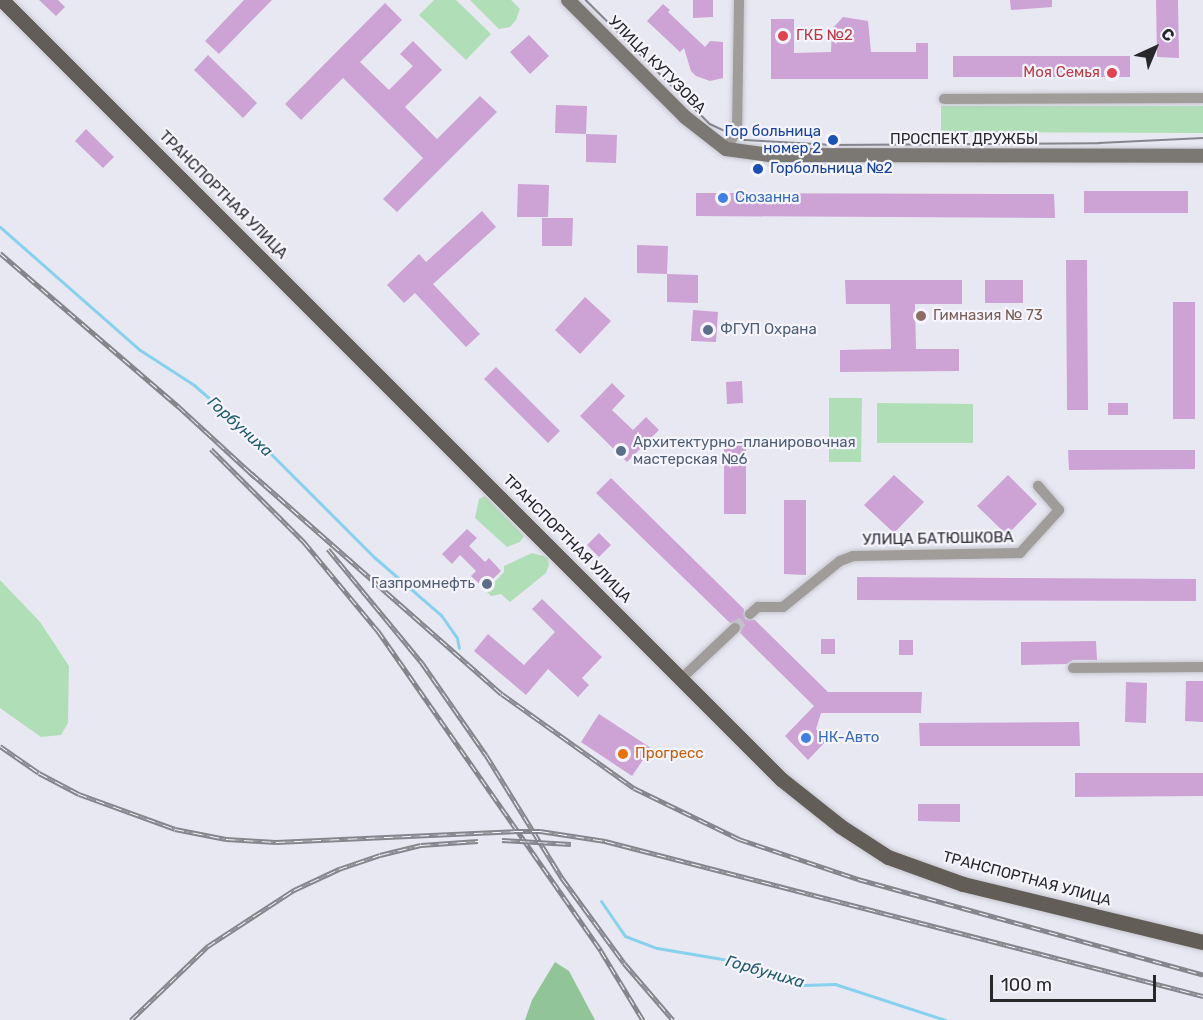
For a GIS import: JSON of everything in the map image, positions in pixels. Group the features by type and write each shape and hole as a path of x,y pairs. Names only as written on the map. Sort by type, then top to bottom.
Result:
{"main road":[{"name":"ТРАНСПОРТНАЯ УЛИЦА","path":"2,0 781,779 840,826 888,857 963,884 1203,942"},
{"name":"УЛИЦА КУТУЗОВА","path":"568,0 685,117 726,149"},
{"name":"ПРОСПЕКТ ДРУЖБЫ","path":"726,149 770,155 1203,156"}],"street":[{"path":"726,149 737,131 739,0"},
{"path":"944,99 1203,98"},
{"name":"УЛИЦА БАТЮШКОВА","path":"750,614 758,607 783,607 840,561 853,556 1020,553 1059,510 1038,486"},
{"path":"682,678 735,628"},
{"path":"1073,668 1203,667"}],"green space":[{"path":"434,0 456,0 491,34 466,60 419,15"},
{"path":"470,0 511,0 520,9 516,20 510,27 499,29"},
{"path":"941,106 1203,106 1203,133 941,132"},
{"path":"829,398 862,398 861,462 829,462"},
{"path":"877,403 973,404 973,443 877,443"},
{"path":"485,496 524,536 520,542 507,547 475,518 479,499"},
{"path":"532,553 547,557 549,565 546,573 510,602 501,594 491,596 486,591 504,572 504,566"},
{"path":"0,580 40,622 69,666 68,723 61,735 41,737 0,708"},
{"path":"555,962 569,971 595,1020 525,1020 532,1000"}],"building":[{"path":"39,0 58,0 65,7 56,16"},
{"path":"244,0 272,0 219,54 205,41"},
{"path":"693,0 713,0 713,17 693,18"},
{"path":"1010,0 1052,0 1052,7 1011,10"},
{"path":"1156,0 1178,0 1179,58 1157,57"},
{"path":"385,3 402,20 360,62 389,90 413,66 400,54 413,41 442,70 405,107 437,139 480,96 497,112 397,212 383,199 423,158 343,78 301,120 285,104"},
{"path":"663,4 670,10 668,12 705,47 710,41 723,42 723,78 710,81 696,76 691,71 684,48 680,52 647,21"},
{"name":"ГКБ №2","path":"843,17 868,21 871,52 916,52 916,43 928,43 928,79 771,79 771,19 794,19 794,53 831,52 832,29"},
{"path":"529,35 549,56 530,74 510,52"},
{"path":"208,55 257,103 243,118 194,70"},
{"path":"953,56 1130,56 1130,77 953,77"},
{"path":"556,105 587,106 586,134 555,133"},
{"path":"86,129 114,157 103,168 75,141"},
{"path":"586,134 617,135 616,163 586,162"},
{"path":"518,184 549,185 548,217 517,217"},
{"path":"1084,191 1188,191 1188,213 1084,213"},
{"path":"696,193 1054,194 1055,218 696,216"},
{"path":"482,211 496,227 433,284 480,334 466,347 415,293 404,303 387,285 419,254 426,262"},
{"path":"542,218 573,218 572,246 542,246"},
{"path":"637,245 668,246 667,274 637,273"},
{"path":"1066,260 1087,260 1088,410 1067,410"},
{"path":"667,274 698,275 698,303 667,302"},
{"path":"845,280 962,280 962,304 915,304 916,349 959,349 959,371 840,372 840,350 891,349 890,304 846,304"},
{"path":"985,280 1023,280 1023,303 985,303"},
{"path":"585,297 611,321 580,354 555,330"},
{"path":"1173,302 1195,302 1195,419 1173,419"},
{"path":"693,310 718,312 716,342 691,341"},
{"path":"496,367 560,431 548,443 484,379"},
{"path":"742,381 743,403 727,404 726,382"},
{"path":"612,383 625,396 612,410 633,430 646,417 659,430 627,462 580,416"},
{"path":"1108,403 1128,403 1128,415 1108,415"},
{"path":"724,440 746,440 746,514 724,514"},
{"path":"1068,450 1195,450 1195,469 1069,470"},
{"path":"894,475 924,502 894,533 864,505"},
{"path":"1008,475 1037,504 1007,535 977,506"},
{"path":"611,478 744,609 745,619 755,620 828,692 922,692 921,713 821,713 816,729 827,740 808,760 785,736 814,706 740,633 742,627 740,622 730,623 596,493"},
{"path":"784,500 806,500 806,575 784,574"},
{"path":"467,529 477,538 469,546 485,562 489,558 501,571 484,588 471,576 476,571 460,555 452,564 442,554"},
{"path":"599,533 611,545 599,557 587,545"},
{"path":"857,577 1196,579 1196,601 857,600"},
{"path":"542,599 602,657 582,678 589,685 578,697 548,669 526,695 474,651 488,634 524,665 555,632 532,609"},
{"path":"821,639 835,639 835,654 821,654"},
{"path":"899,640 913,640 913,655 899,655"},
{"path":"1096,641 1097,660 1073,660 1067,664 1021,665 1021,642"},
{"path":"1186,681 1203,681 1203,722 1185,721"},
{"path":"1126,682 1147,683 1146,723 1125,722"},
{"path":"599,714 651,748 632,776 581,742"},
{"path":"1079,722 1080,746 920,746 919,723"},
{"path":"1075,773 1203,773 1203,796 1075,797"},
{"path":"918,804 960,804 960,822 918,821"}],"waterway":[{"name":"Горбуниха","path":"0,227 140,350 194,385 259,442 374,557 441,615 457,638 459,648"},
{"name":"Горбуниха","path":"601,901 625,936 657,948 734,961 804,985 835,984 945,1020"}],"tunnel":[{"path":"735,628 750,614"}],"tram line":[{"path":"586,0 710,124 745,140 833,145 1099,143 1203,138"}],"railway":[{"path":"0,253 178,406 255,477"},
{"path":"211,449 304,542 378,631 601,951 643,1020"},
{"path":"251,473 502,694 634,788 739,839 858,879 1203,975"},
{"path":"328,549 422,663 486,755 562,878 624,963 673,1020"},
{"path":"0,746 39,773 79,794 175,829 226,839 276,842 514,831 540,831 605,841 1203,996"},
{"path":"502,840 571,844"},
{"path":"131,1020 208,946 294,890 339,869 380,855 421,845 478,841"}],"place":[{"name":"ГКБ №2","path":"783,36"},
{"name":"Моя Семья","path":"1112,73"},
{"name":"Гор больница номер 2","path":"833,140"},
{"name":"Горбольница №2","path":"758,169"},
{"name":"Сюзанна","path":"723,198"},
{"name":"Гимназия № 73","path":"921,316"},
{"name":"ФГУП Охрана","path":"708,330"},
{"name":"Архитектурно-планировочная мастерская №6","path":"621,451"},
{"name":"Газпромнефть","path":"487,584"},
{"name":"НК-Авто","path":"806,738"},
{"name":"Прогресс","path":"623,754"}]}
